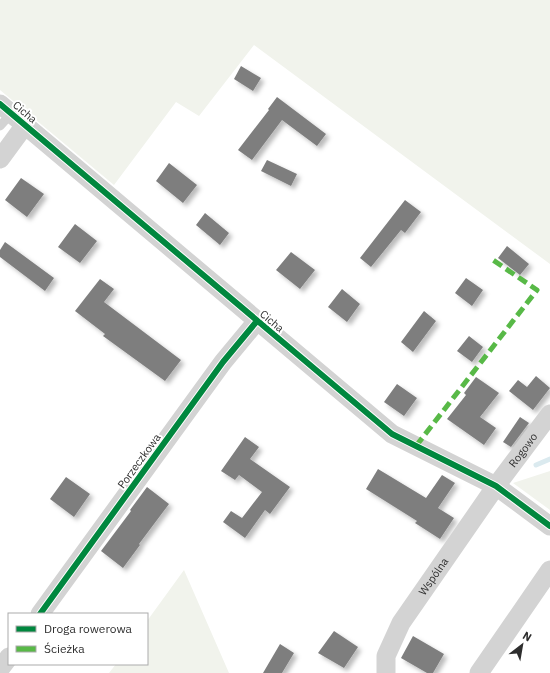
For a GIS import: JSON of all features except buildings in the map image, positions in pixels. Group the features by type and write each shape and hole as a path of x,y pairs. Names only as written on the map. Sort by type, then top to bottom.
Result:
{"street":[{"path":"0,159 9,117"},
{"name":"Cicha","path":"9,117 392,434 496,486 550,526"},
{"name":"Porzeczkowa","path":"41,613 223,362 257,321"},
{"name":"Rogowo","path":"496,486 550,414"},
{"name":"Wspólna","path":"386,673 386,656 401,623 496,486"},
{"path":"479,673 550,570"},
{"path":"0,669 8,658"}],"shaded area":[{"path":"0,0 550,0 550,264 254,45 199,116 176,102 114,185 0,90"},
{"path":"550,471 550,510 513,483"},
{"path":"184,570 229,673 109,673 115,665 148,665 148,620"}],"waterway":[{"path":"536,465 550,459"}],"marked path":[{"path":"416,446 537,290 490,258"}],"cycle path":[{"path":"0,104 392,434 496,486 550,526"},
{"path":"41,613 223,362 257,321"}]}
